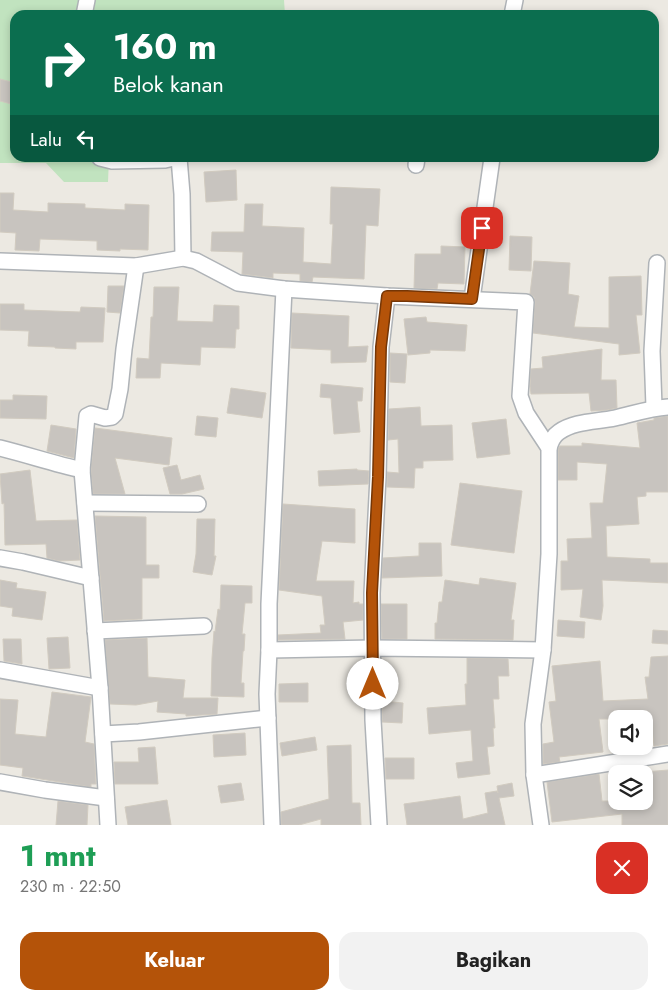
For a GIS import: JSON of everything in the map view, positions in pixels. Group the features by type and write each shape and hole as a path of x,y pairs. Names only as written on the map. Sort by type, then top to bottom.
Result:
{"street":[{"path":"179,162 183,258"},
{"path":"472,299 491,162"},
{"path":"0,261 136,266 183,258 196,261 238,283 284,289 526,302 520,396 526,413 549,448"},
{"path":"540,825 534,776 532,724 542,650 549,554 549,448 552,439 557,433 566,428 590,421 613,418 661,407 652,351 657,262"},
{"path":"108,825 100,688 82,470 87,416 91,414 105,418 112,417 115,414 136,266"},
{"path":"272,825 267,694 269,604 284,289"},
{"path":"379,825 373,720 372,593 378,477 381,347 387,296"},
{"path":"0,448 82,470"},
{"path":"85,503 198,504"},
{"path":"0,558 91,578"},
{"path":"95,631 204,626"},
{"path":"269,650 373,648 542,650"},
{"path":"0,670 100,688"},
{"path":"103,734 268,718"},
{"path":"534,776 668,754"},
{"path":"0,782 106,798"}],"green space":[{"path":"0,0 284,0 285,10 10,10 10,162 109,162 108,182 64,182 46,163 0,163"}],"building":[{"path":"0,79 10,82 10,104 0,101"},
{"path":"236,170 237,200 206,202 204,172"},
{"path":"331,187 380,189 378,226 366,225 364,279 313,277 312,282 300,281 300,274 273,273 273,278 242,274 243,252 211,251 212,232 244,232 245,204 263,204 262,226 304,228 303,262 331,264 333,224 330,224"},
{"path":"0,193 14,193 13,210 48,212 48,203 85,204 85,208 125,210 125,204 149,205 148,250 97,250 97,241 40,239 39,251 15,250 16,233 0,232"},
{"path":"510,236 532,237 531,271 509,270"},
{"path":"441,246 465,247 464,284 438,283 437,289 414,288 415,254 441,254"},
{"path":"534,261 570,263 568,294 579,296 574,327 609,328 609,277 641,276 642,315 636,315 640,353 619,355 619,344 533,333 535,302 534,297 530,294"},
{"path":"108,286 124,286 120,313 107,312"},
{"path":"154,287 179,287 177,321 213,322 214,305 239,306 239,329 236,329 235,348 201,347 200,365 161,363 160,378 136,378 137,358 149,359"},
{"path":"0,304 24,304 24,310 80,312 81,307 105,308 103,342 76,342 76,349 28,346 29,331 0,330"},
{"path":"292,313 349,316 348,347 368,346 366,362 331,363 331,350 291,348"},
{"path":"426,317 427,322 467,325 465,351 430,350 430,353 408,355 404,319"},
{"path":"602,349 601,380 616,380 617,408 591,411 589,393 531,394 531,369 543,368 542,357"},
{"path":"390,353 407,354 405,383 390,382"},
{"path":"321,384 363,388 362,401 357,401 360,432 334,434 331,398 320,397"},
{"path":"231,388 266,393 262,418 227,413"},
{"path":"13,395 47,396 46,419 0,418 0,400 13,400"},
{"path":"420,407 421,426 452,425 453,460 423,461 423,468 415,468 414,488 387,487 387,472 399,473 398,439 388,440 389,409"},
{"path":"197,416 218,418 216,437 195,435"},
{"path":"668,416 668,492 646,492 646,496 637,497 639,524 606,526 607,557 650,559 650,563 668,563 668,583 602,580 603,606 601,620 580,617 583,589 561,590 561,561 568,561 567,539 592,538 590,503 603,503 607,464 577,462 577,480 558,480 558,449 560,446 582,446 582,443 640,448 637,423"},
{"path":"506,419 510,454 477,458 472,423"},
{"path":"51,425 76,429 74,458 47,451"},
{"path":"95,428 172,438 169,465 115,458 125,494 93,494 91,470"},
{"path":"177,465 181,480 200,475 204,489 182,494 170,494 163,468"},
{"path":"357,469 369,471 368,484 319,486 318,471"},
{"path":"30,470 36,521 77,520 80,560 59,561 47,558 46,544 5,545 4,503 2,504 0,474"},
{"path":"460,483 522,491 514,553 451,545"},
{"path":"283,504 355,509 355,543 322,541 316,581 354,581 353,603 359,602 359,604 363,604 363,620 343,622 345,639 278,640 278,635 321,633 320,625 325,625 322,596 279,590"},
{"path":"95,516 146,517 146,565 159,565 159,578 142,578 142,619 104,621"},
{"path":"197,519 215,519 214,556 216,556 212,575 193,572 196,554"},
{"path":"419,543 441,543 442,576 382,578 383,558 419,556"},
{"path":"480,578 516,583 511,620 514,620 513,640 435,639 435,623 437,623 439,602 442,602 445,580 479,585"},
{"path":"0,580 17,583 16,588 46,592 42,620 12,616 13,608 0,606"},
{"path":"221,585 252,586 252,603 245,603 242,634 245,634 241,683 244,683 244,697 211,696 214,631 218,609 220,610"},
{"path":"381,604 407,604 407,639 382,639"},
{"path":"558,620 585,622 584,638 557,636"},
{"path":"653,630 668,631 668,644 652,643"},
{"path":"68,637 70,668 49,669 47,638"},
{"path":"147,638 148,677 185,680 183,698 218,698 217,714 186,716 186,714 157,712 158,701 136,705 110,704 105,640"},
{"path":"3,639 21,639 22,664 4,661"},
{"path":"668,656 668,744 654,746 653,710 608,710 608,719 599,719 603,752 559,757 560,762 543,764 543,744 554,742 549,702 556,701 552,666 600,661 603,701 648,699 645,677 649,677 651,657"},
{"path":"467,658 508,659 509,676 498,676 499,699 493,699 494,746 487,747 490,774 458,778 456,763 473,761 471,730 429,734 427,708 466,705"},
{"path":"308,683 308,702 279,702 279,684"},
{"path":"52,692 91,697 85,742 94,744 96,784 91,784 91,787 22,776 23,768 0,765 0,699 18,700 15,734 46,737"},
{"path":"382,701 403,703 402,723 382,722"},
{"path":"245,733 246,755 214,757 213,735"},
{"path":"315,737 317,750 282,756 280,743"},
{"path":"351,745 352,803 360,803 361,825 321,825 321,819 299,825 281,825 281,812 329,799 327,746"},
{"path":"155,747 158,784 115,784 114,762 139,762 138,748"},
{"path":"385,758 414,758 414,779 386,779"},
{"path":"668,770 668,825 622,825 622,814 552,822 547,782 599,774 602,801 608,801 608,810 653,810 653,771"},
{"path":"241,783 244,800 221,803 218,786"},
{"path":"512,783 514,796 499,798 505,825 407,825 404,804 460,796 463,819 488,813 485,793 497,791 498,793 497,786"},
{"path":"167,800 171,825 128,825 125,807"},
{"path":"58,801 88,805 87,825 56,825"}],"route":[{"path":"373,684 372,593 378,477 381,347 387,296 472,299 482,228"}]}
